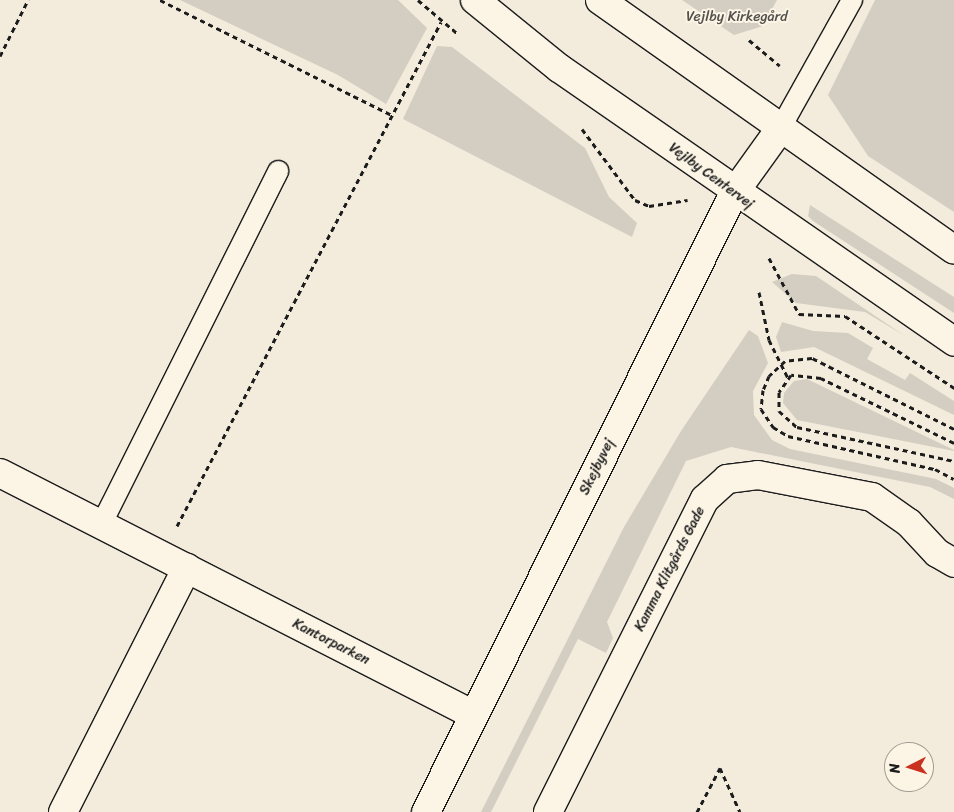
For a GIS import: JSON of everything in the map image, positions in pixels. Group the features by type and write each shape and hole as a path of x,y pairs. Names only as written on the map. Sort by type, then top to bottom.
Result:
{"street":[{"name":"Vejlby Centervej","path":"475,0 559,68 734,193 954,342"},
{"path":"600,0 780,129 954,250"},
{"name":"Skejbyvej","path":"426,812 734,193 780,129"},
{"name":"Kantorparken","path":"0,473 474,715"},
{"name":"Kamma Klitgårds Gade","path":"548,812 705,499 727,480 758,474 872,497 909,523 937,553 954,563"},
{"path":"63,812 187,568"}],"lane":[{"path":"780,129 807,85 852,0"},
{"path":"101,525 278,171"}],"path":[{"path":"0,56 28,0"},
{"path":"160,0 392,115"},
{"path":"162,556 441,22"},
{"path":"749,40 807,85"},
{"path":"767,253 799,314 845,316 954,388"},
{"path":"760,292 778,366 788,378"},
{"path":"954,429 826,362 798,357 778,366 763,390 761,409 773,428 788,436 935,470 954,479"},
{"path":"954,443 821,378 804,374 788,378 776,401 784,419 797,427 954,461"},
{"path":"697,812 720,768 740,812"}],"green space":[{"path":"180,0 398,0 427,28 386,104 338,75"},
{"name":"Vejlby Kirkegård","path":"682,0 777,0 763,26 734,35"},
{"path":"875,0 954,0 954,212 868,156 828,95"},
{"path":"437,46 452,47 585,148 609,197 637,223 632,237 403,119"},
{"path":"810,205 954,297 954,313 813,221 808,216"},
{"path":"792,274 816,276 905,336 865,312 796,303 772,282"},
{"path":"782,322 813,331 848,333 873,348 867,359 905,380 910,373 954,401 954,415 814,347 781,352 776,337"},
{"path":"749,330 758,336 768,363 753,391 754,415 772,440 790,449 936,479 954,488 954,499 930,487 731,447 686,461 607,622 613,638 606,653 578,639 491,812 481,812 624,527 681,431"},
{"path":"807,379 954,451 797,420 783,403 784,393 794,381"}]}
